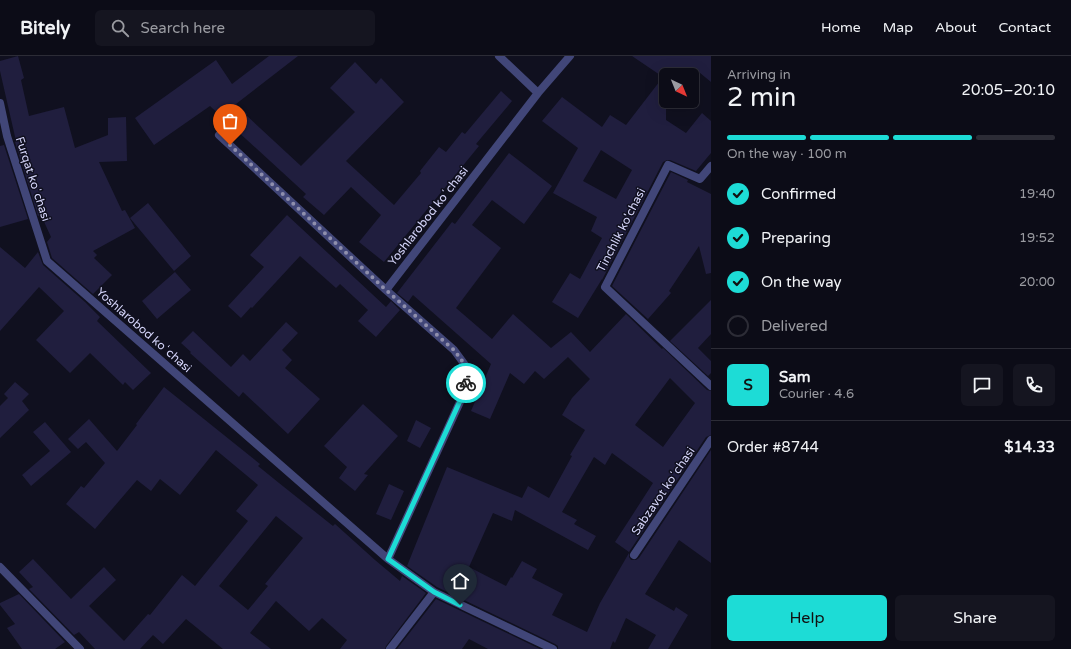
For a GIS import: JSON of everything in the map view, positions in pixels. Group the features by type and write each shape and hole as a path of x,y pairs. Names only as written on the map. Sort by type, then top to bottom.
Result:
{"street":[{"path":"499,56 538,93"},
{"name":"Yoshlarobod koʻchasi","path":"386,290 538,93 570,56"},
{"name":"Furqat koʻchasi","path":"0,103 7,136 47,261"},
{"path":"219,135 386,290 454,350 468,369 465,390 388,559"},
{"name":"Tinchlik ko'chasi","path":"711,166 700,179 668,165 605,287 711,386"},
{"name":"Yoshlarobod koʻchasi","path":"47,261 388,559 434,592"},
{"name":"Sabzavot koʻchasi","path":"634,555 711,440"},
{"path":"0,567 80,649"},
{"path":"390,649 434,592 553,649"}],"building":[{"path":"18,56 24,78 21,80 29,116 64,107 75,148 108,135 108,118 126,117 127,161 99,162 122,211 125,210 135,228 93,251 97,255 94,258 112,275 93,294 52,258 47,242 51,237 41,215 38,216 15,142 0,71 0,61"},
{"path":"269,56 298,56 236,104 301,166 355,112 330,88 355,62 376,84 381,78 404,102 346,161 394,205 421,173 420,171 439,147 446,152 462,132 465,134 501,91 512,101 476,144 479,146 384,262 359,242 381,215 351,187 324,215 303,197 306,194 210,106 154,145 135,118 216,60 232,84"},
{"path":"632,56 711,56 711,82 699,72 699,68 659,68 659,74"},
{"path":"659,82 659,108 666,108 666,120 686,133 702,113 711,121 711,153 696,171 670,160 663,162 602,280 578,318 552,302 570,273 580,279 602,238 591,231 597,217 553,193 578,148 542,121 562,97 602,127 610,115 626,125","holes":["601,150 632,170 616,199 583,181"]},
{"path":"4,145 28,219 0,227 0,146"},
{"path":"509,153 552,186 524,224 492,200 472,225 501,248 456,308 492,339 513,314 551,348 571,332 590,352 626,314 707,390 711,391 711,435 706,437 629,552 615,542 653,483 612,453 605,465 594,457 562,512 577,520 574,524 596,536 588,550 515,510 512,521 493,513 469,567 506,586 522,561 537,569 532,578 563,594 552,615 587,632 600,603 629,553 631,560 636,560 639,558 711,450 711,563 679,540 645,594 674,611 676,607 688,615 668,649 648,649 656,635 626,618 615,643 613,641 610,649 558,649 558,646 555,644 437,587 407,566 447,467 522,498 528,486 549,498 572,456 570,455 585,430 562,415 572,398 590,379 568,357 544,379 535,371 524,384 510,373 490,419 471,411 491,364 413,295 408,302 397,293 452,222 455,224","holes":["670,378 695,403 663,447 635,425"]},
{"path":"671,172 711,194 711,273 706,274 699,246 669,291 671,293 648,319 612,286"},
{"path":"148,203 191,256 174,271 130,218"},
{"path":"287,215 386,307 391,301 400,310 376,337 358,321 368,310 340,284 336,288 300,256 241,318 228,306 264,267 250,255"},
{"path":"0,247 25,268 38,252 43,265 100,317 97,321 151,373 133,390 125,382 123,385 90,353 70,373 36,340 64,311 39,287 0,331"},
{"path":"175,272 191,290 157,319 142,301"},
{"path":"711,300 711,334 698,348 711,361 711,373 708,376 670,341"},
{"path":"286,322 298,333 282,350 292,360 285,368 320,399 288,434 243,392 239,397 181,343 193,331 231,367 243,354 250,361"},
{"path":"15,382 29,394 22,401 29,410 0,438 0,406 8,398 4,394"},
{"path":"164,387 260,464 258,466 279,483 333,526 335,524 400,581 402,576 426,593 385,649 340,649 347,640 322,618 309,631 276,601 250,633 271,649 223,649 186,619 163,644 153,635 140,649 95,649 79,632 74,635 29,589 33,587 19,572 33,559 71,599 104,567 116,580 89,606 124,641 148,614 150,615 182,575 195,586 248,521 236,511 258,485 216,450 180,495 160,479 151,491 137,480 95,529 66,504 81,486 84,488 105,463 86,442 78,449 68,439 89,419 117,451 137,425 136,424","holes":["276,516 303,538 265,584 268,586 248,610 219,586"]},
{"path":"363,404 398,436 364,474 368,475 355,491 339,478 347,467 324,446"},
{"path":"416,420 431,428 420,448 407,441"},
{"path":"45,422 71,452 31,486 22,475 50,451 33,432"},
{"path":"389,484 404,491 391,520 376,514"},
{"path":"19,594 65,642 55,649 22,649 7,628 15,624 0,605 0,603"},
{"path":"436,599 540,649 488,649 469,639 462,649 397,649"}],"way so far":[{"path":"230,145 386,290 454,350 468,369 466,383"}],"route":[{"path":"460,605 434,592 388,559 465,390 466,383"}]}
